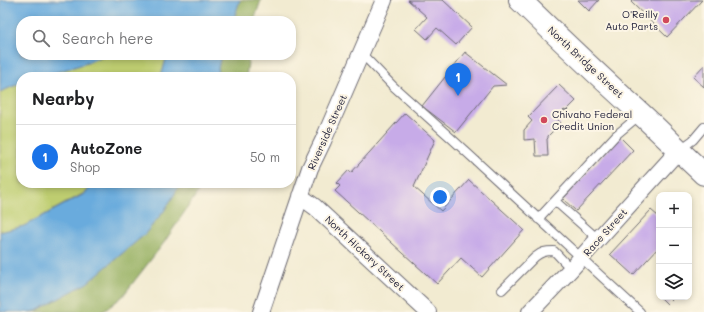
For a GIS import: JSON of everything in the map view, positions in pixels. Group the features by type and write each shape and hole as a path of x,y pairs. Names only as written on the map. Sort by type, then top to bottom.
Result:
{"main road":[{"name":"North Bridge Street","path":"520,0 704,174"}],"street":[{"name":"Riverside Street","path":"261,312 310,168 384,0"},
{"name":"Race Street","path":"530,312 678,151"},
{"name":"North Hickory Street","path":"300,196 315,207 428,312"}],"lane":[{"path":"361,53 393,86 538,219 576,263"},
{"path":"538,219 616,135 641,114"},
{"path":"678,151 693,140 704,127"},
{"path":"555,201 598,239"},
{"path":"502,290 540,253 554,251 576,263 640,312"}],"green space":[{"path":"240,0 261,0 256,16 235,16"},
{"path":"93,60 166,60 162,72 57,72"},
{"path":"220,60 248,60 247,72 217,72"},
{"path":"16,85 16,188 89,188 86,192 24,226 0,232 0,92"},
{"path":"178,188 201,188 163,244 122,297 104,311 99,312 30,312 36,311 87,283 144,235 164,211"}],"water":[{"path":"0,0 240,0 235,16 16,16 16,60 93,60 57,72 16,72 16,85 0,92"},
{"path":"166,60 220,60 217,72 162,72"},
{"path":"90,188 178,188 164,211 144,235 87,283 36,311 0,312 0,232 24,226 86,193"}],"building":[{"path":"408,0 443,0 472,27 456,45 437,28 427,39 416,29 427,17"},
{"path":"578,0 599,0 589,11"},
{"name":"O'Reilly Auto Parts","path":"633,0 702,0 667,37 631,2"},
{"path":"465,52 507,85 493,86 456,132 422,106"},
{"path":"704,65 704,87 693,77"},
{"name":"Chivaho Federal Credit Union","path":"559,85 576,101 556,118 561,123 548,136 548,156 536,156 535,139 524,140 524,130 532,121 528,117"},
{"path":"405,113 435,140 414,187 441,211 469,180 524,230 482,277 461,258 437,284 335,191 340,186 337,183 349,170 351,173"},
{"path":"620,137 633,150 576,211 563,199"},
{"path":"651,210 656,214 656,250 633,275 610,254"},
{"path":"663,300 671,300 667,304"}],"place":[{"name":"O'Reilly Auto Parts","path":"666,20"},
{"name":"AutoZone","path":"458,96"},
{"name":"Chivaho Federal Credit Union","path":"544,120"}]}
